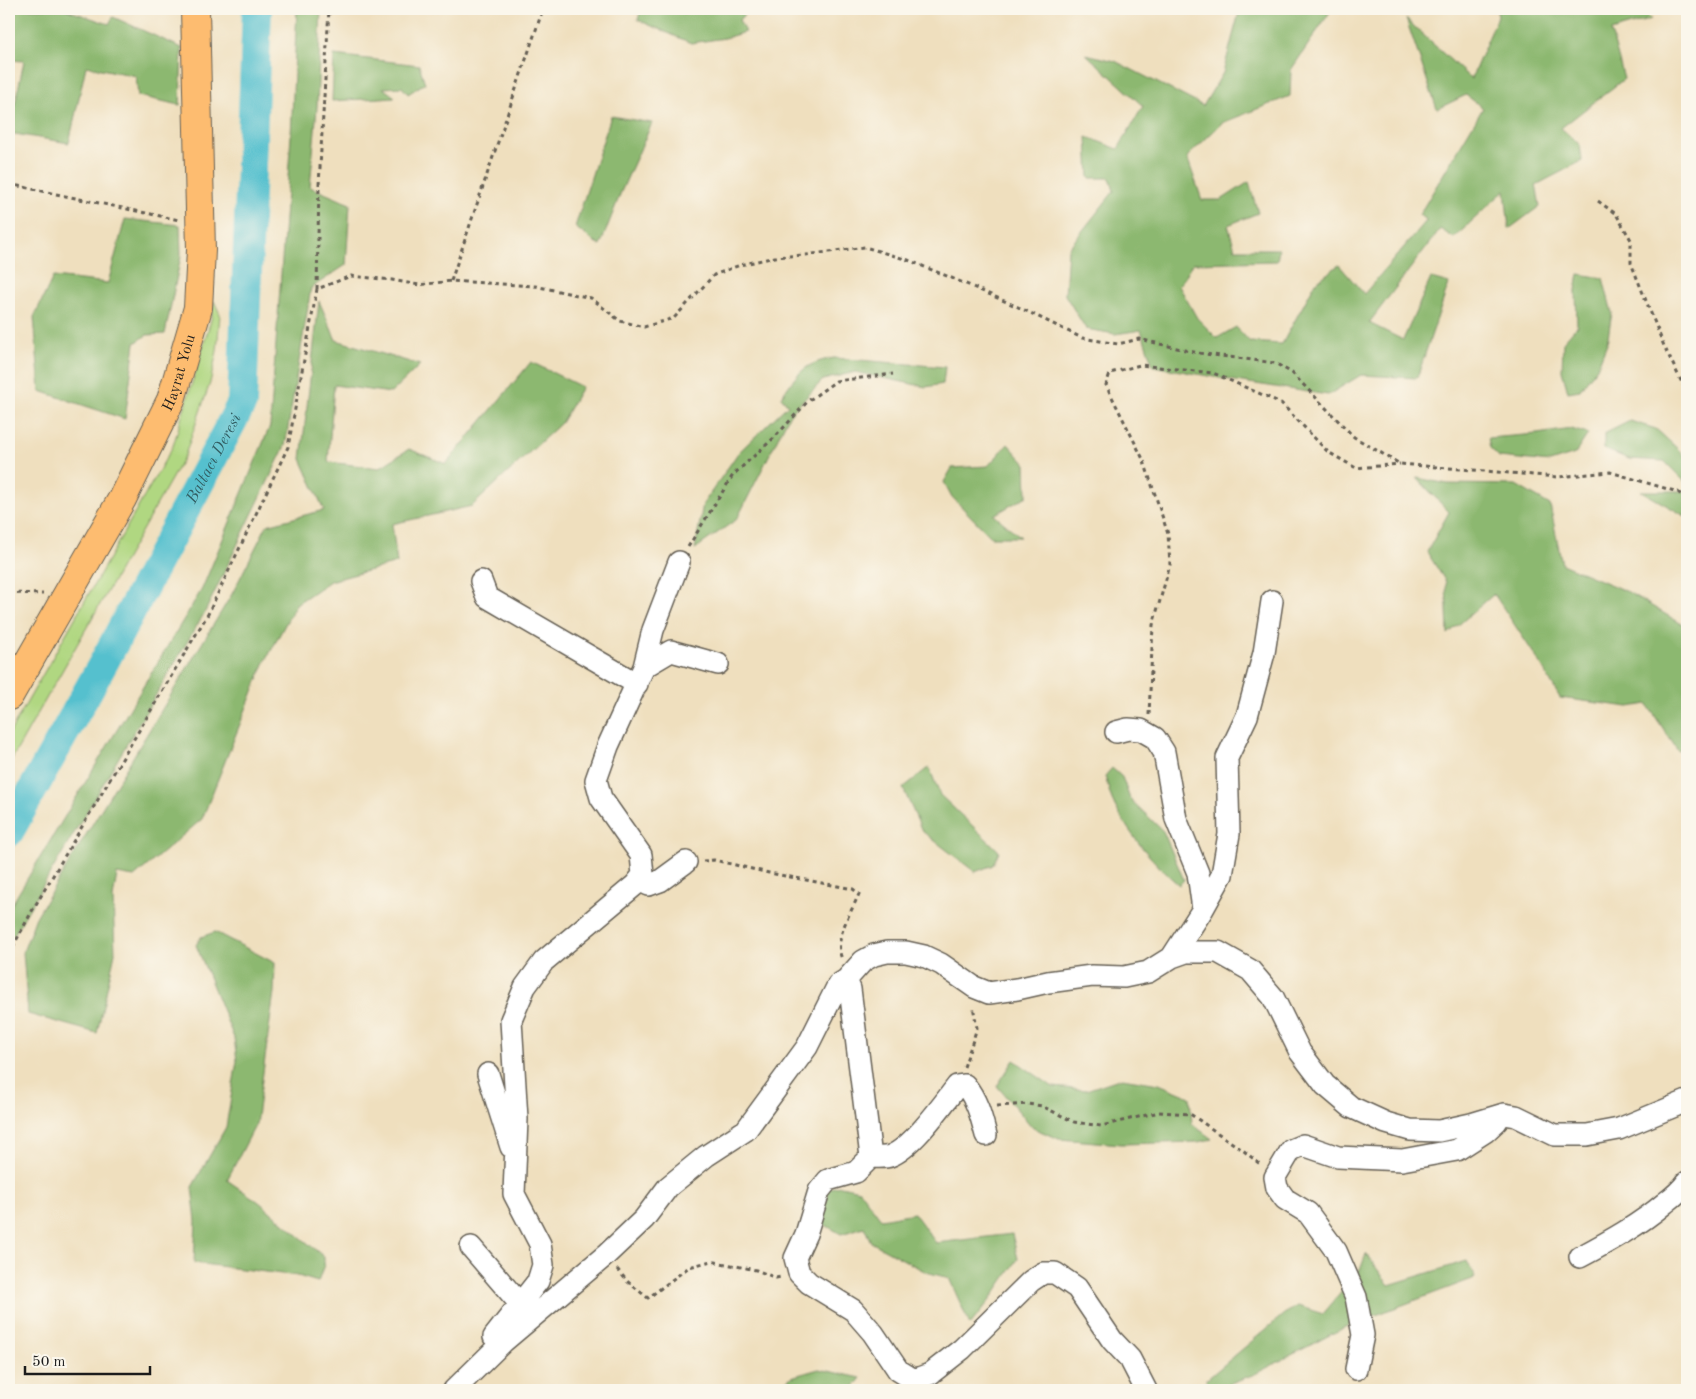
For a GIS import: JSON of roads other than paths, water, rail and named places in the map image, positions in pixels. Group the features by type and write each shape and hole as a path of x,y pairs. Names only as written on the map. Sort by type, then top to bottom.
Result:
{"main road":[{"name":"Hayrat Yolu","path":"9,696 122,499 171,400 198,308 201,225 195,9"}],"street":[{"path":"453,1390 538,1281 543,1266 540,1244 514,1194 518,1119 511,1020 525,987 544,961 643,875 641,855 601,798 596,780 608,746 640,676 653,630 679,562"},
{"path":"481,581 487,597 640,676"},
{"path":"1172,957 1222,875 1229,834 1227,758 1247,716 1264,653 1272,600"},
{"path":"640,676 671,651 718,664"},
{"path":"1116,732 1141,730 1155,738 1164,752 1176,818 1198,873 1203,909"},
{"path":"639,880 649,886 660,881 686,862"},
{"path":"453,1390 504,1341 606,1255 644,1219 668,1187 706,1156 746,1130 806,1047 838,985 863,961 874,955 887,952 906,952 924,956 956,974 974,987 989,993 1017,990 1048,982 1092,976 1124,977 1148,972 1172,957 1186,952 1218,952 1250,970 1273,997 1300,1052 1324,1085 1351,1107 1386,1123 1410,1130 1439,1131 1504,1114 1516,1116 1555,1135 1587,1136 1619,1129 1687,1101"},
{"path":"847,978 850,989 871,1157"},
{"path":"488,1074 516,1162"},
{"path":"986,1135 973,1096 965,1085 957,1086 932,1119 902,1149 890,1156 871,1157 856,1172 828,1180 819,1191 806,1234 796,1258 799,1273 809,1283 853,1310 874,1333 898,1370 914,1380 930,1374 962,1349 1031,1281 1043,1272 1055,1273 1077,1288 1112,1340 1130,1359 1146,1390"},
{"path":"1356,1369 1363,1335 1356,1297 1336,1251 1308,1213 1285,1199 1277,1188 1275,1177 1291,1150 1303,1145 1338,1157 1402,1160 1457,1150 1485,1132 1504,1114"},
{"path":"1580,1257 1627,1232 1682,1189 1687,1182"},
{"path":"471,1247 520,1304"}],"waterway":[{"name":"Baltacı Deresi","path":"9,832 104,662 242,403 257,9"}]}
